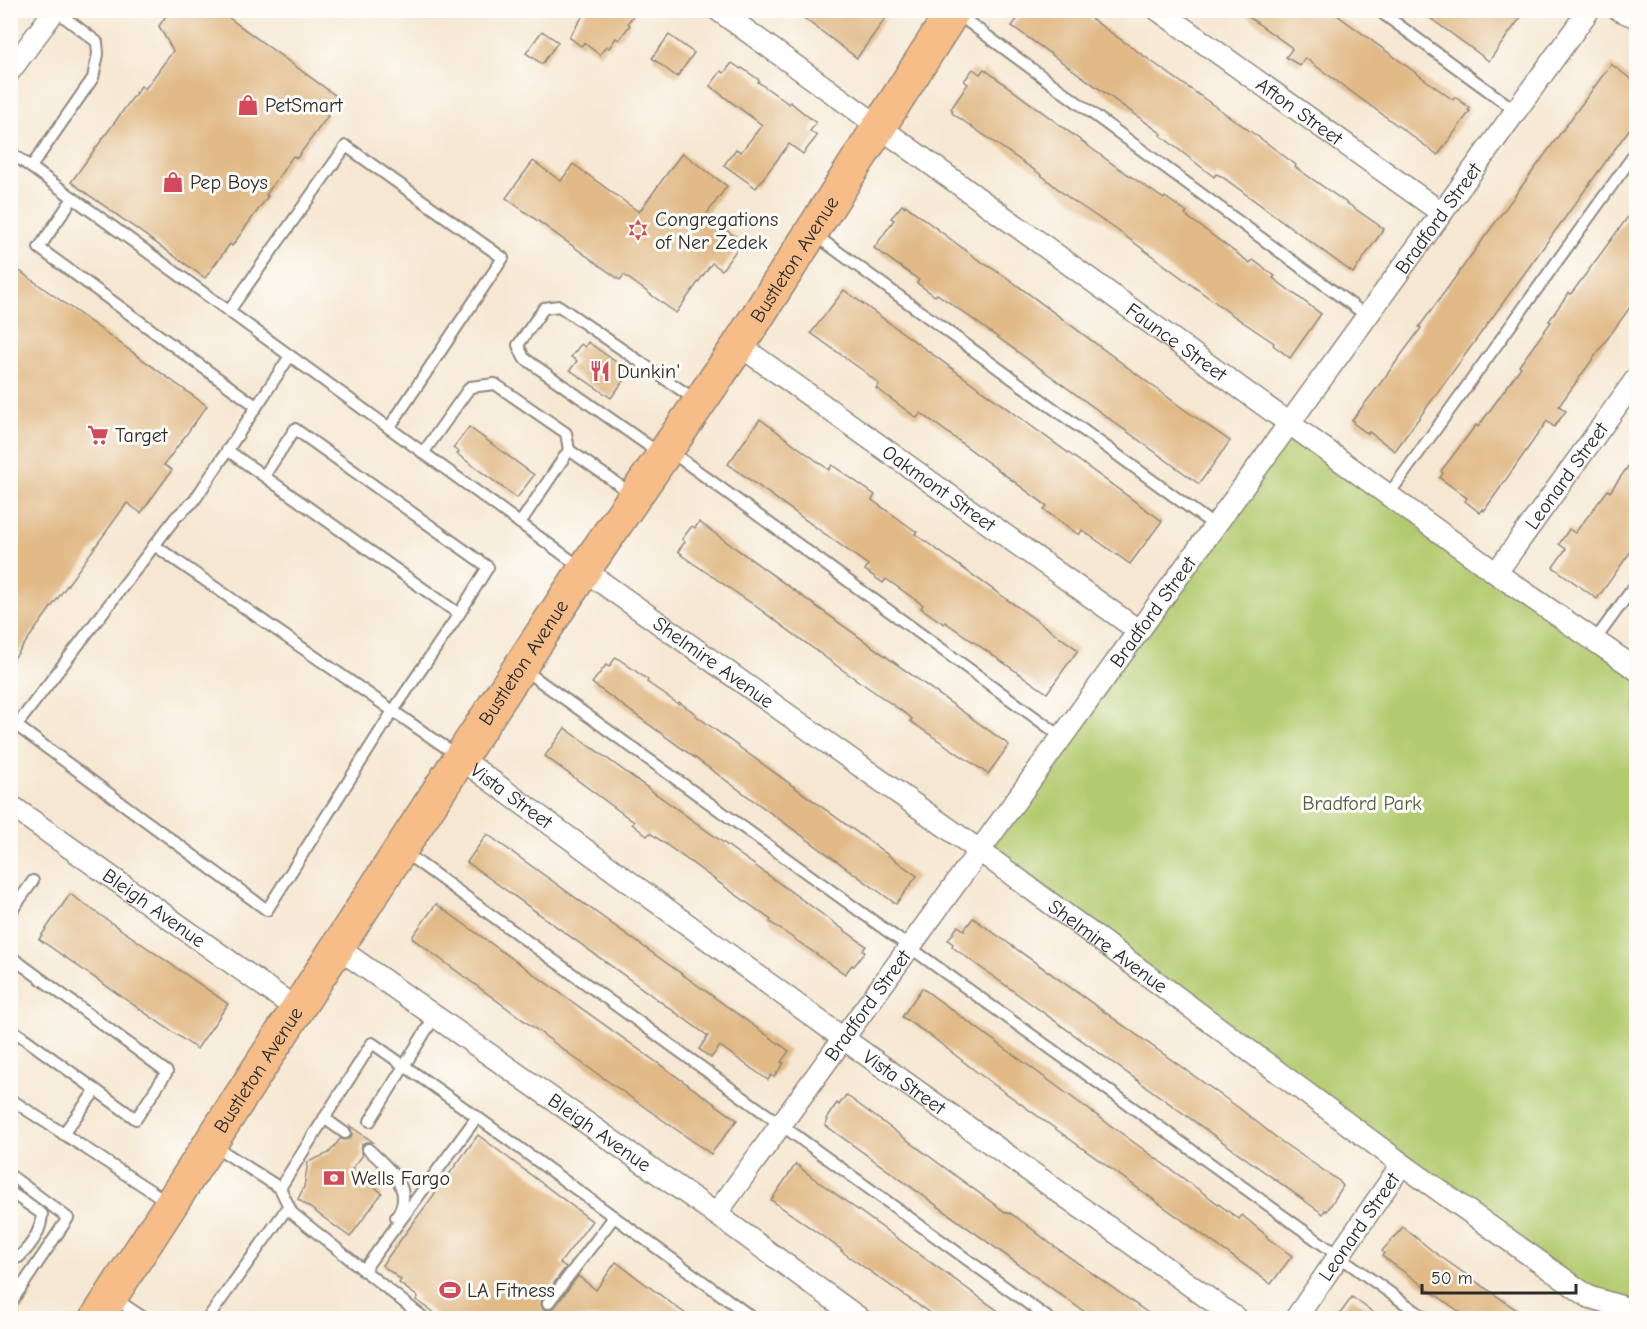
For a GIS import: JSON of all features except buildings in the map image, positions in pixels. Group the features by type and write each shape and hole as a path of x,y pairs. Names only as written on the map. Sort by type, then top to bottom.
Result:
{"main road":[{"name":"Bustleton Avenue","path":"104,1307 460,758 584,570 739,345 954,11"}],"street":[{"name":"Faunce Street","path":"718,10 1496,573 1636,669"},
{"name":"Afton Street","path":"1158,10 1442,213"},
{"name":"Bradford Street","path":"716,1214 1589,10"},
{"path":"1619,10 1636,17"},
{"path":"10,71 55,11"},
{"name":"Oakmont Street","path":"739,345 1139,631"},
{"name":"Leonard Street","path":"1496,573 1636,379"},
{"name":"Shelmire Avenue","path":"584,570 980,851 1402,1164 1589,1297 1636,1311"},
{"name":"Vista Street","path":"460,758 844,1039 1236,1318"},
{"name":"Bleigh Avenue","path":"15,812 298,1010"},
{"name":"Bleigh Avenue","path":"338,948 716,1214 859,1318"},
{"name":"Leonard Street","path":"1296,1318 1402,1164"}],"lane":[{"path":"1378,10 1516,111"},
{"path":"31,167 93,78 98,54 97,42 55,11"},
{"path":"954,11 1367,316"},
{"path":"229,311 346,146 503,258 389,428"},
{"path":"10,152 584,570"},
{"path":"1389,494 1636,152"},
{"path":"73,198 39,248 256,406"},
{"path":"812,232 1215,526"},
{"path":"699,403 559,306 544,308 518,345 524,358 665,452 1062,737"},
{"path":"264,476 295,429 488,567 393,711 267,910 14,730 176,517 194,501 290,356"},
{"path":"423,453 470,387 495,384 566,433 569,450 520,523"},
{"path":"227,450 459,614"},
{"path":"569,450 635,496"},
{"path":"154,545 460,758"},
{"path":"1595,640 1636,585"},
{"path":"520,667 1425,1318"},
{"path":"401,850 1048,1318"},
{"path":"10,914 33,881"},
{"path":"10,956 167,1072 136,1119 10,1028"},
{"path":"370,1120 435,1016"},
{"path":"280,1188 372,1043 753,1318"},
{"path":"63,1134 96,1090"},
{"path":"10,1100 171,1204"},
{"path":"361,1269 477,1117"},
{"path":"324,1118 345,1133"},
{"path":"210,1143 280,1188 292,1213 424,1318"},
{"path":"361,1269 400,1211 404,1194 394,1175 368,1149"},
{"path":"10,1175 68,1218 10,1304"},
{"path":"10,1192 42,1214 41,1227 28,1249 19,1257 10,1255"},
{"path":"208,1318 288,1207"},
{"path":"548,1304 614,1217"},
{"path":"104,1307 144,1318"}],"green space":[{"name":"Bradford Park","path":"1289,424 1636,669 1636,1311 1589,1297 980,851"}],"place":[{"name":"PetSmart","path":"248,105"},
{"name":"Pep Boys","path":"173,182"},
{"name":"Congregations of Ner Zedek","path":"638,230"},
{"name":"Dunkin'","path":"600,371"},
{"name":"Target","path":"98,435"},
{"name":"Wells Fargo","path":"334,1178"},
{"name":"LA Fitness","path":"450,1290"}]}
